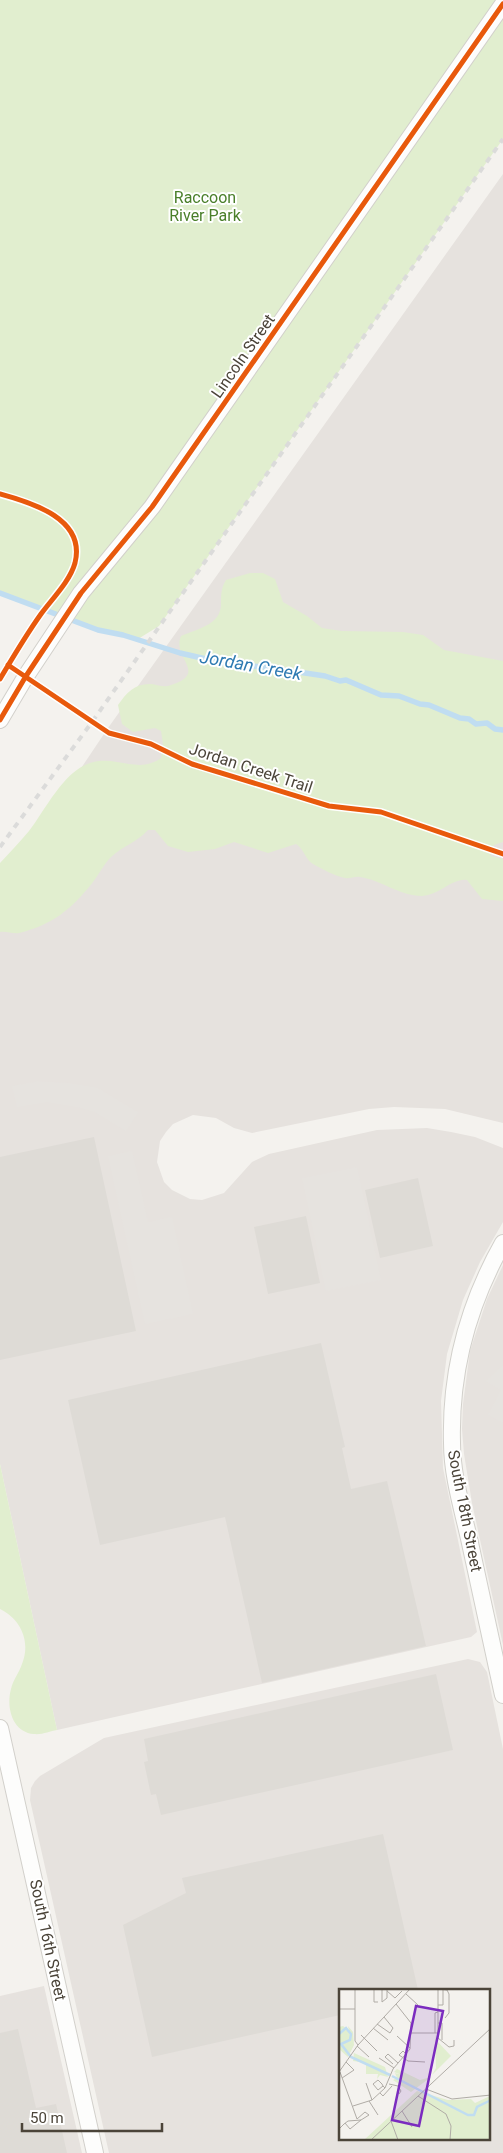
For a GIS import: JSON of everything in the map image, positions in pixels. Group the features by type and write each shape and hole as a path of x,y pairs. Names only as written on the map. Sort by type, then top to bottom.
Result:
{"street":[{"name":"Lincoln Street","path":"0,720 81,593 152,507 503,4"},
{"name":"South 18th Street","path":"503,1243 474,1304 460,1344 452,1402 452,1444 458,1488 503,1695"},
{"name":"South 16th Street","path":"0,1728 95,2153"}],"shaded area":[{"path":"503,174 503,1123 445,1109 394,1107 369,1109 252,1133 234,1128 216,1118 193,1115 173,1124 166,1132 160,1141 157,1162 164,1182 172,1190 190,1199 202,1200 224,1193 252,1162 269,1154 377,1130 427,1128 475,1137 503,1148 503,1222 480,1262 463,1300 447,1354 441,1401 443,1468 477,1632 471,1637 57,1730 0,1464 0,889 108,728"},
{"path":"39,1081 98,1088 138,1112 126,1131 95,1112 77,1107 47,1102 17,1107 12,1086"},
{"path":"132,1151 148,1222 172,1217 193,1314 145,1324 108,1156"},
{"path":"357,1167 381,1280 326,1291 302,1178"},
{"path":"503,1265 503,1645 472,1503 462,1429 463,1404 470,1351 487,1299"},
{"path":"503,1365 503,1423 488,1415 501,1390 486,1381"},
{"path":"468,1659 480,1662 487,1672 503,1749 503,2153 109,2153 30,1800 31,1788 40,1776 104,1738"},
{"path":"44,1986 82,2153 0,2153 0,1996"}],"green space":[{"name":"Raccoon River Park","path":"0,0 503,0 503,139 159,626 138,639 98,630 0,593"},
{"path":"250,573 263,573 275,579 283,602 307,616 322,628 342,631 403,632 423,635 444,650 503,661 503,842 494,845 489,851 491,856 503,859 503,901 482,899 467,880 461,880 435,893 422,896 398,891 368,879 341,877 313,864 296,844 268,853 234,842 215,849 188,852 168,846 155,830 148,830 111,857 85,892 60,915 31,930 17,933 0,932 0,863 29,831 63,783 80,768 99,761 144,765 161,758 163,744 161,731 155,728 133,732 122,724 118,705 128,692 136,687 146,684 168,686 187,676 187,665 179,644 181,636 213,622 220,611 222,589 226,580"},
{"path":"0,1464 57,1730 40,1734 20,1729 12,1718 10,1711 11,1689 22,1664 25,1640 19,1625 0,1609"}],"building":[{"path":"94,1137 136,1331 0,1360 0,1157"},
{"path":"418,1178 433,1246 380,1258 365,1190"},
{"path":"306,1216 320,1283 268,1294 254,1227"},
{"path":"321,1343 345,1447 342,1448 351,1489 387,1481 426,1646 262,1683 225,1517 100,1545 68,1400"},
{"path":"436,1674 453,1750 161,1815 156,1794 151,1795 144,1762 148,1761 144,1739"},
{"path":"383,1834 418,1989 339,1989 339,2015 152,2057 123,1925 186,1893 182,1878"},
{"path":"18,2029 36,2108 56,2104 67,2153 0,2153 0,2033"}],"waterway":[{"name":"Jordan Creek","path":"0,593 98,630 123,635 180,653 232,665 265,667 325,676 340,681 346,680 381,695 399,696 420,704 429,705 460,718 469,719 476,724 487,723 495,729 503,730"}],"railway":[{"path":"0,847 92,722 503,139"}],"cycle path":[{"path":"0,720 26,676 81,593 152,507 503,4"},
{"path":"0,494 27,502 54,515 65,524 73,535 76,548 73,570 35,622 0,679"},
{"name":"Jordan Creek Trail","path":"8,665 109,733 151,744 192,764 329,806 381,812 503,854"}]}
